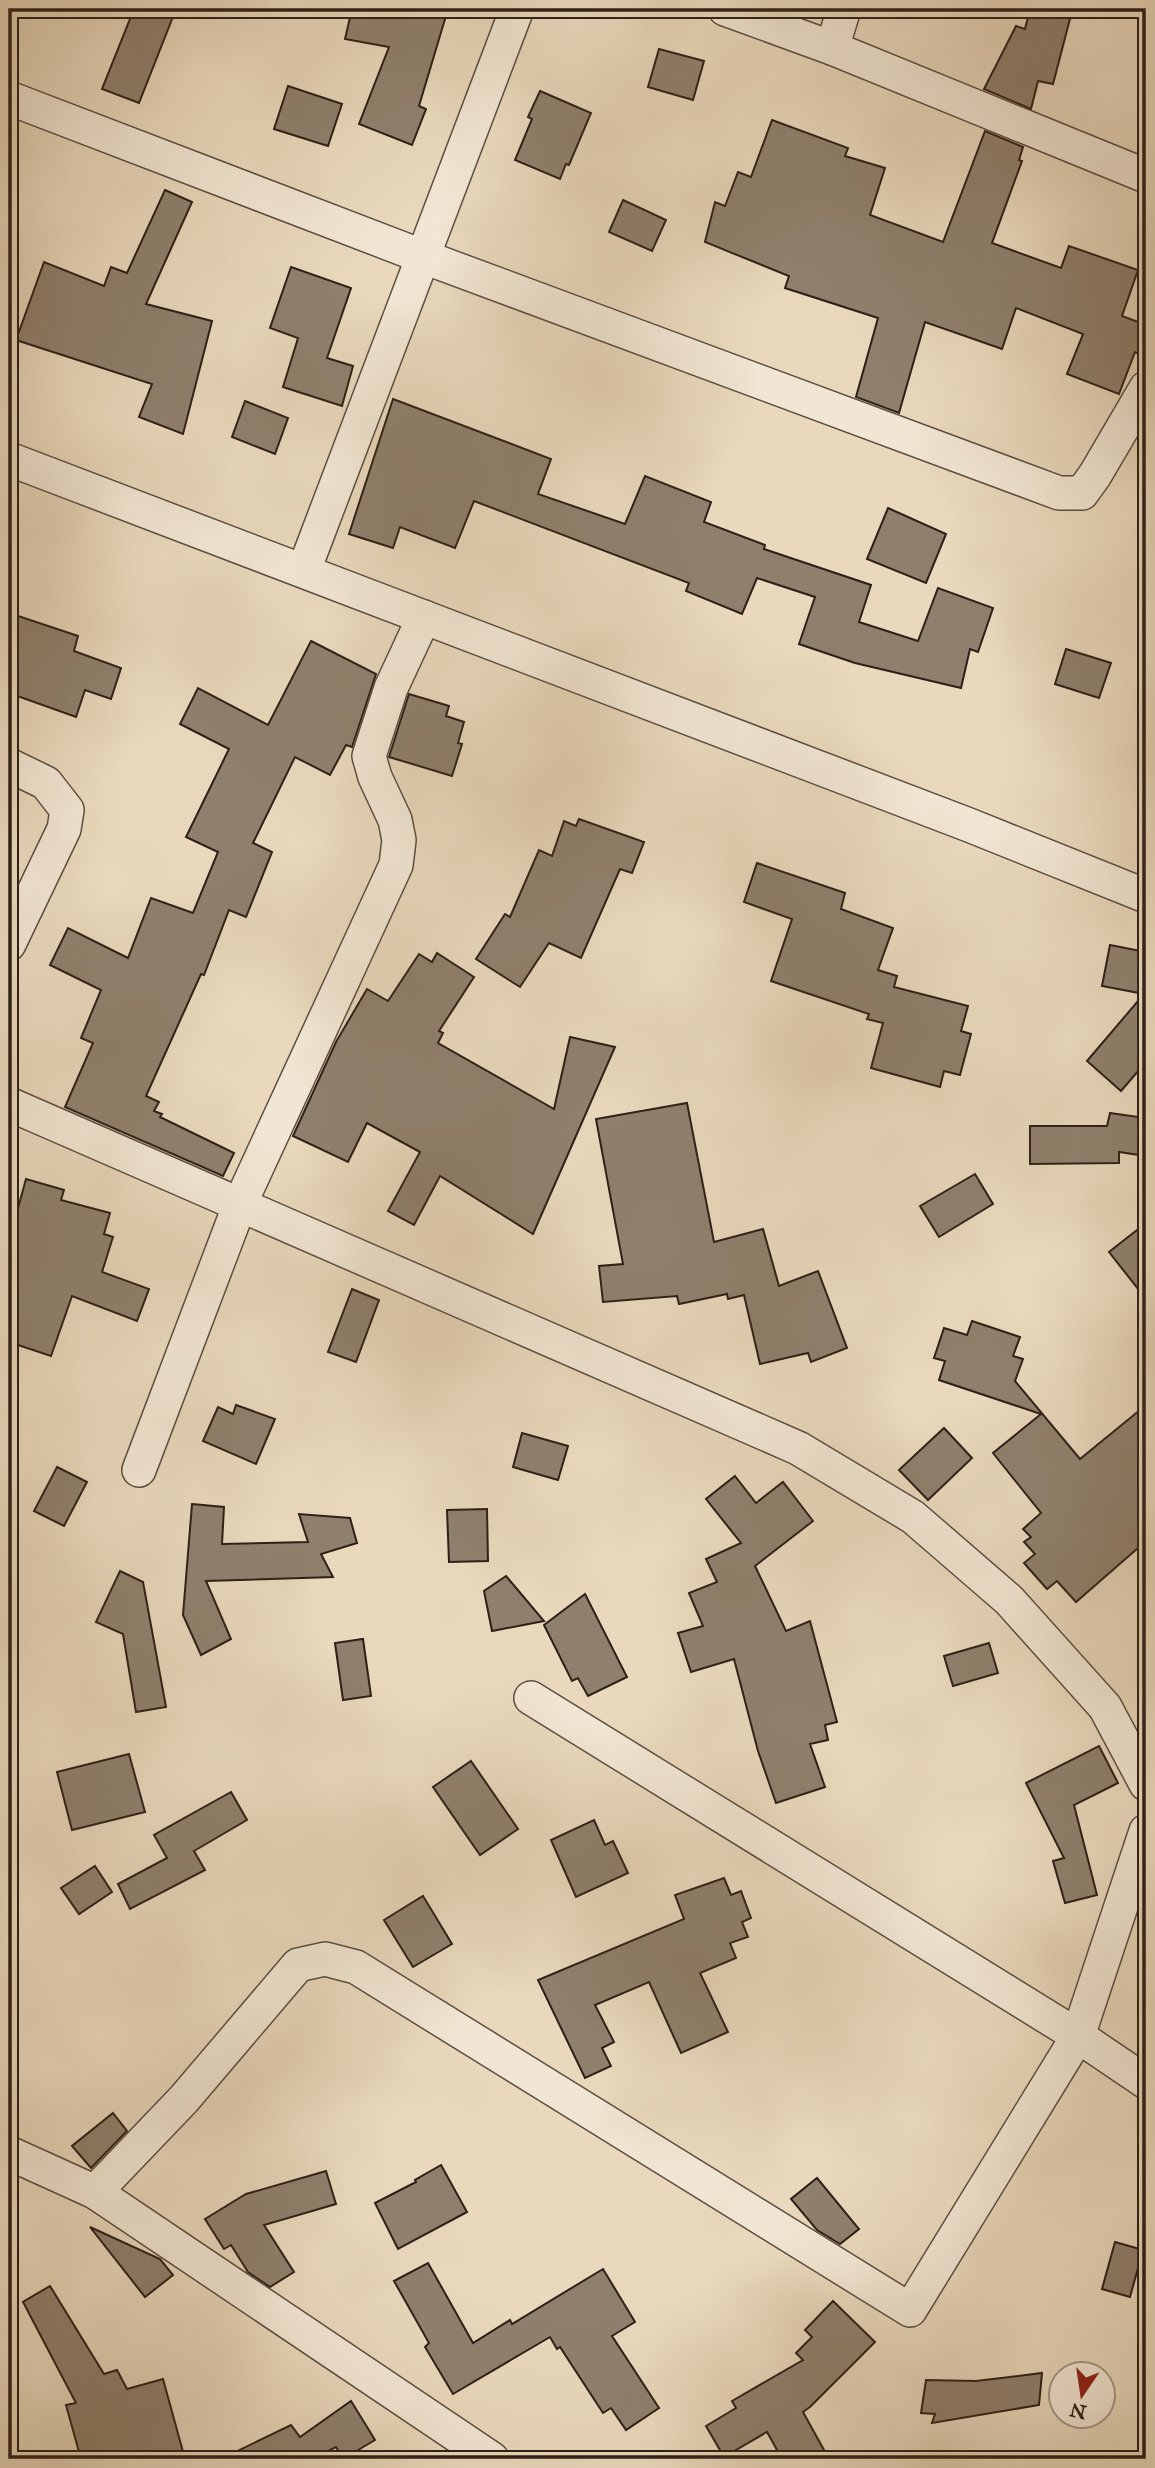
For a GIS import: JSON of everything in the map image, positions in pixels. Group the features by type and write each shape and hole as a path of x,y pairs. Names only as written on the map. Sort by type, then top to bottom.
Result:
{"street":[{"path":"304,570 517,9"},
{"path":"725,9 1145,170"},
{"path":"832,48 844,9"},
{"path":"9,98 424,257 1059,493 1082,493 1096,475 1146,388"},
{"path":"9,459 969,825 1146,896"},
{"path":"139,1470 240,1204 396,864 399,840 395,820 375,777 369,756 391,688 424,617"},
{"path":"9,765 46,783 66,810 64,829 9,944"},
{"path":"9,1104 798,1448 913,1517 1009,1600 1105,1707 1146,1784"},
{"path":"531,1698 1078,2036 1146,2082"},
{"path":"95,2192 184,2099 298,1965 325,1959 356,1967 910,2310 1078,2036 1146,1831"},
{"path":"9,2153 95,2192 492,2459"}],"building":[{"path":"134,9 176,9 139,103 102,89"},
{"path":"352,9 448,9 419,106 426,109 412,145 359,124 389,47 345,39"},
{"path":"1030,9 1047,9 1071,15 1053,84 1038,81 1031,109 984,89 1016,26 1025,29"},
{"path":"659,49 704,61 693,100 648,87"},
{"path":"288,86 342,104 328,146 274,129"},
{"path":"540,91 591,113 569,165 566,164 560,179 515,160 532,119 528,117"},
{"path":"772,120 848,148 845,156 885,168 870,215 943,242 985,131 1023,147 1019,160 1022,161 992,243 1061,268 1069,246 1138,270 1122,316 1146,325 1146,357 1135,352 1119,394 1067,374 1083,334 1016,308 1002,349 925,322 899,413 856,397 878,318 785,288 789,276 705,242 715,202 725,206 738,172 751,177"},
{"path":"165,190 192,202 146,304 212,321 183,434 139,417 152,384 16,340 44,262 104,286 111,267 127,273"},
{"path":"623,200 666,220 652,251 609,232"},
{"path":"291,267 351,288 327,358 353,366 342,406 283,387 298,338 270,328"},
{"path":"393,399 551,459 538,494 625,524 645,476 711,502 704,522 765,545 764,549 871,585 859,622 918,641 938,588 993,608 978,652 970,649 961,688 855,663 799,644 815,597 757,578 742,614 686,591 689,583 474,501 455,548 400,527 393,548 349,534"},
{"path":"245,401 288,418 275,454 232,437"},
{"path":"888,508 946,534 926,583 867,559"},
{"path":"9,613 78,636 74,651 121,668 111,699 85,690 76,717 9,693"},
{"path":"311,641 376,674 352,747 346,745 330,775 295,757 253,843 272,852 246,917 229,910 204,975 201,974 146,1096 159,1102 154,1111 162,1114 160,1117 234,1153 223,1176 65,1107 93,1043 81,1038 101,990 50,965 68,928 128,958 151,898 193,913 218,852 186,837 229,749 180,724 198,688 268,725"},
{"path":"1066,649 1111,663 1099,698 1055,684"},
{"path":"409,694 449,706 446,716 464,722 458,743 462,744 452,776 389,757"},
{"path":"579,819 644,842 632,873 620,869 581,958 549,943 520,987 476,959 505,914 510,917 539,850 552,856 564,821 576,826"},
{"path":"757,863 845,893 841,909 893,928 878,970 897,976 894,987 968,1006 961,1031 971,1034 960,1075 944,1071 940,1087 871,1068 883,1023 867,1019 869,1014 771,981 792,919 744,902"},
{"path":"1110,945 1146,952 1146,1062 1121,1091 1087,1061 1144,994 1102,986"},
{"path":"437,953 474,977 439,1031 443,1033 438,1043 554,1109 570,1037 615,1047 533,1234 440,1176 414,1225 388,1211 420,1152 367,1123 348,1162 293,1136 336,1042 367,989 388,1001 419,954 432,962"},
{"path":"687,1103 714,1242 763,1229 779,1286 818,1271 847,1348 811,1362 808,1353 760,1364 744,1295 728,1299 727,1294 679,1304 677,1296 603,1302 599,1266 623,1264 596,1119"},
{"path":"1110,1113 1146,1118 1146,1156 1119,1152 1119,1163 1030,1164 1030,1126 1107,1126"},
{"path":"975,1174 993,1204 939,1237 920,1206"},
{"path":"26,1179 64,1190 61,1200 110,1213 104,1234 113,1237 102,1272 149,1289 137,1321 72,1296 51,1356 9,1342 9,1241"},
{"path":"1146,1223 1146,1299 1109,1252"},
{"path":"352,1289 379,1300 356,1362 328,1352"},
{"path":"972,1321 1020,1337 1013,1356 1023,1359 1015,1381 1080,1459 1146,1405 1146,1541 1076,1602 1057,1581 1047,1589 1024,1563 1035,1554 1024,1542 1031,1537 1023,1529 1041,1513 993,1453 1041,1414 939,1380 945,1361 934,1358 944,1328 967,1335"},
{"path":"236,1405 275,1419 256,1464 203,1441 218,1407 233,1414"},
{"path":"944,1428 972,1458 928,1500 899,1470"},
{"path":"522,1433 568,1446 558,1480 513,1467"},
{"path":"57,1467 87,1482 64,1526 34,1511"},
{"path":"735,1476 756,1503 783,1482 813,1521 755,1566 786,1631 810,1621 837,1722 825,1725 828,1740 810,1744 825,1787 776,1803 758,1751 734,1659 691,1672 678,1633 703,1626 689,1593 717,1582 706,1559 741,1543 706,1499"},
{"path":"192,1504 224,1507 222,1544 308,1542 299,1514 350,1518 357,1543 321,1554 333,1577 206,1581 231,1639 201,1655 183,1615"},
{"path":"487,1509 488,1561 449,1562 447,1510"},
{"path":"120,1571 143,1582 166,1707 136,1712 123,1634 96,1622"},
{"path":"506,1576 544,1621 492,1631 484,1591"},
{"path":"585,1594 627,1677 588,1696 578,1678 572,1681 544,1625"},
{"path":"363,1639 371,1696 343,1700 335,1643"},
{"path":"989,1643 998,1673 953,1686 944,1656"},
{"path":"1099,1746 1118,1783 1074,1805 1097,1895 1065,1903 1053,1861 1064,1858 1026,1783"},
{"path":"129,1754 145,1812 72,1830 57,1772"},
{"path":"471,1761 518,1829 480,1855 433,1787"},
{"path":"231,1792 247,1820 194,1851 205,1870 130,1909 118,1884 167,1858 154,1835"},
{"path":"594,1820 605,1845 613,1841 628,1873 576,1897 551,1840"},
{"path":"95,1866 112,1892 79,1914 61,1888"},
{"path":"724,1878 731,1895 741,1891 751,1918 742,1922 748,1937 730,1943 736,1958 700,1973 728,2032 681,2053 649,1982 595,2005 614,2042 602,2048 611,2066 585,2078 538,1980 684,1919 675,1895"},
{"path":"423,1896 452,1944 413,1967 384,1920"},
{"path":"113,2113 127,2131 91,2168 72,2146"},
{"path":"441,2165 467,2212 398,2249 375,2203 416,2182 415,2180"},
{"path":"326,2171 336,2204 264,2225 294,2272 270,2287 248,2272 231,2245 224,2249 205,2219 246,2194"},
{"path":"817,2178 859,2229 840,2244 817,2230 791,2199"},
{"path":"90,2227 160,2259 173,2275 145,2297"},
{"path":"1115,2242 1143,2250 1130,2297 1102,2289"},
{"path":"428,2263 473,2343 510,2320 512,2324 603,2269 635,2322 612,2336 659,2408 626,2430 611,2408 603,2413 560,2347 557,2349 550,2337 453,2394 425,2347 429,2343 394,2281"},
{"path":"50,2286 104,2374 117,2370 127,2389 163,2379 185,2459 81,2459 66,2405 76,2403 23,2302"},
{"path":"833,2301 875,2342 803,2412 829,2459 782,2459 767,2432 724,2457 706,2426 736,2408 732,2401 803,2360 796,2353 812,2337 805,2330"},
{"path":"1042,2373 1039,2405 932,2423 935,2414 921,2413 926,2380 976,2381"},
{"path":"351,2401 375,2440 343,2459 336,2447 316,2457 318,2459 221,2459 291,2425 300,2437"}]}
